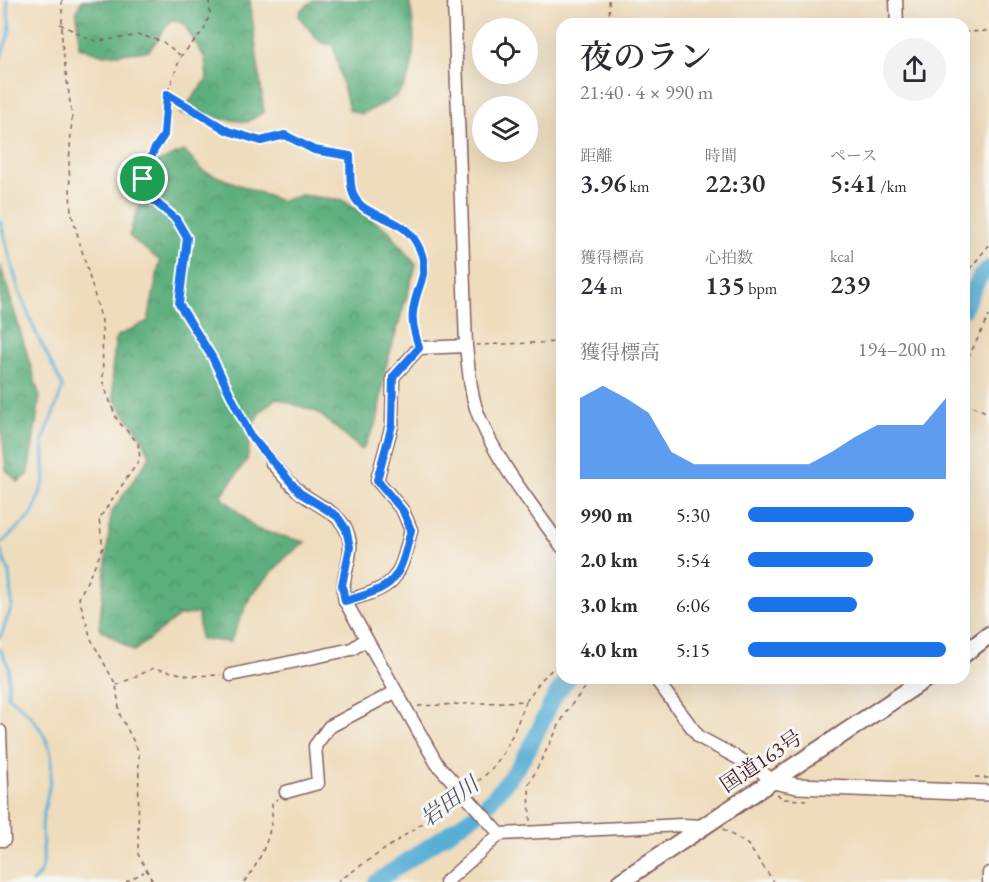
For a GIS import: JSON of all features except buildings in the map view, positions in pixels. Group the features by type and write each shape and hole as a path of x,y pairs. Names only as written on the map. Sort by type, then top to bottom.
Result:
{"highway":[{"path":"970,649 989,635"},
{"name":"国道163号","path":"620,882 709,823 774,787 915,684"}],"main road":[{"path":"774,787 989,793"}],"street":[{"path":"454,0 466,346 470,380 479,417 500,458 556,538"},
{"path":"896,0 897,18"},
{"path":"345,601 379,592 394,579 406,551 411,530 403,511 377,480 392,425 393,377 419,348 466,346"},
{"path":"272,463 300,493 337,516 346,529 350,547 342,585 345,601 437,764 500,834"},
{"path":"231,675 352,649 365,640"},
{"path":"660,684 699,737 758,769 774,787"},
{"path":"286,792 318,783 315,746 329,727 395,692"},
{"path":"0,731 2,840"},
{"path":"446,882 500,834 709,823"},
{"path":"989,873 989,882"}],"path":[{"path":"62,0 60,24 72,105 69,164 71,213 102,321 103,383 117,420 138,443 140,459 99,519 103,548 79,598 91,639 116,685 120,715 139,752 138,854 145,871 153,882"},
{"path":"209,0 210,13 204,30 181,56 167,94 164,135 154,150 143,179 153,200 176,219 187,238 179,304 212,357 250,435 272,463"},
{"path":"609,0 610,18"},
{"path":"60,24 89,39 98,41 141,35 163,42 181,56"},
{"path":"970,32 989,31"},
{"path":"167,94 228,131 261,141 285,135 314,150 350,156 352,192 357,203 403,227 415,239 422,254 425,264 423,281 416,294 412,312 419,348"},
{"path":"970,269 989,245"},
{"path":"970,354 989,316"},
{"path":"466,346 556,342"},
{"path":"970,405 989,413"},
{"path":"338,882 457,800 461,793 495,766 510,740 526,701 541,680 556,666"},
{"path":"116,685 154,668 190,676 231,675"},
{"path":"530,832 529,784 566,712 583,690 591,684"},
{"path":"404,706 526,701"},
{"path":"975,777 989,778"},
{"path":"774,787 789,800 804,801 811,797"},
{"path":"244,882 254,870 274,822 272,804 286,792"},
{"path":"709,823 748,845 774,882"},
{"path":"126,882 145,871"}],"green space":[{"path":"82,0 250,0 264,112 247,122 180,114 207,79 205,58 183,23 171,20 149,51 104,55 79,47 77,11"},
{"path":"314,0 409,0 414,49 405,85 395,97 362,114 349,110 333,45 320,42 299,17 300,11"},
{"path":"184,151 203,171 281,201 301,195 342,200 388,230 416,265 386,366 377,422 362,450 317,412 276,398 260,412 252,425 247,460 221,496 256,529 305,542 285,558 251,595 230,642 200,639 198,613 179,616 134,651 99,628 111,513 150,456 139,433 114,400 112,371 116,337 148,321 160,261 129,236 153,164"},
{"path":"0,264 40,397 28,475 18,482 6,470 0,414"}],"waterway":[{"path":"0,59 10,31 7,0"},
{"path":"0,221 19,291 36,333 63,387 43,441 45,479 32,515 0,544"},
{"name":"岩田川","path":"970,297 979,278 989,268"},
{"path":"0,549 9,572 12,606 0,637"},
{"path":"0,649 9,667 8,696 36,723 51,753 51,774 42,826 43,863 42,869 32,882"},
{"name":"岩田川","path":"376,882 478,813 493,798 525,756 552,702 564,684"}],"route":[{"path":"167,94 228,131 261,141 285,135 314,150 350,156 352,192 357,203 403,227 415,239 425,264 423,281 416,294 412,312 419,348 393,377 392,425 377,480 388,490 403,511 411,530 406,551 394,579 379,592 345,601 342,585 350,547 346,529 337,516 300,493 250,435 212,357 179,304 178,291 185,271 187,238 176,219 153,200 143,179 154,150 164,135 167,94"}]}
